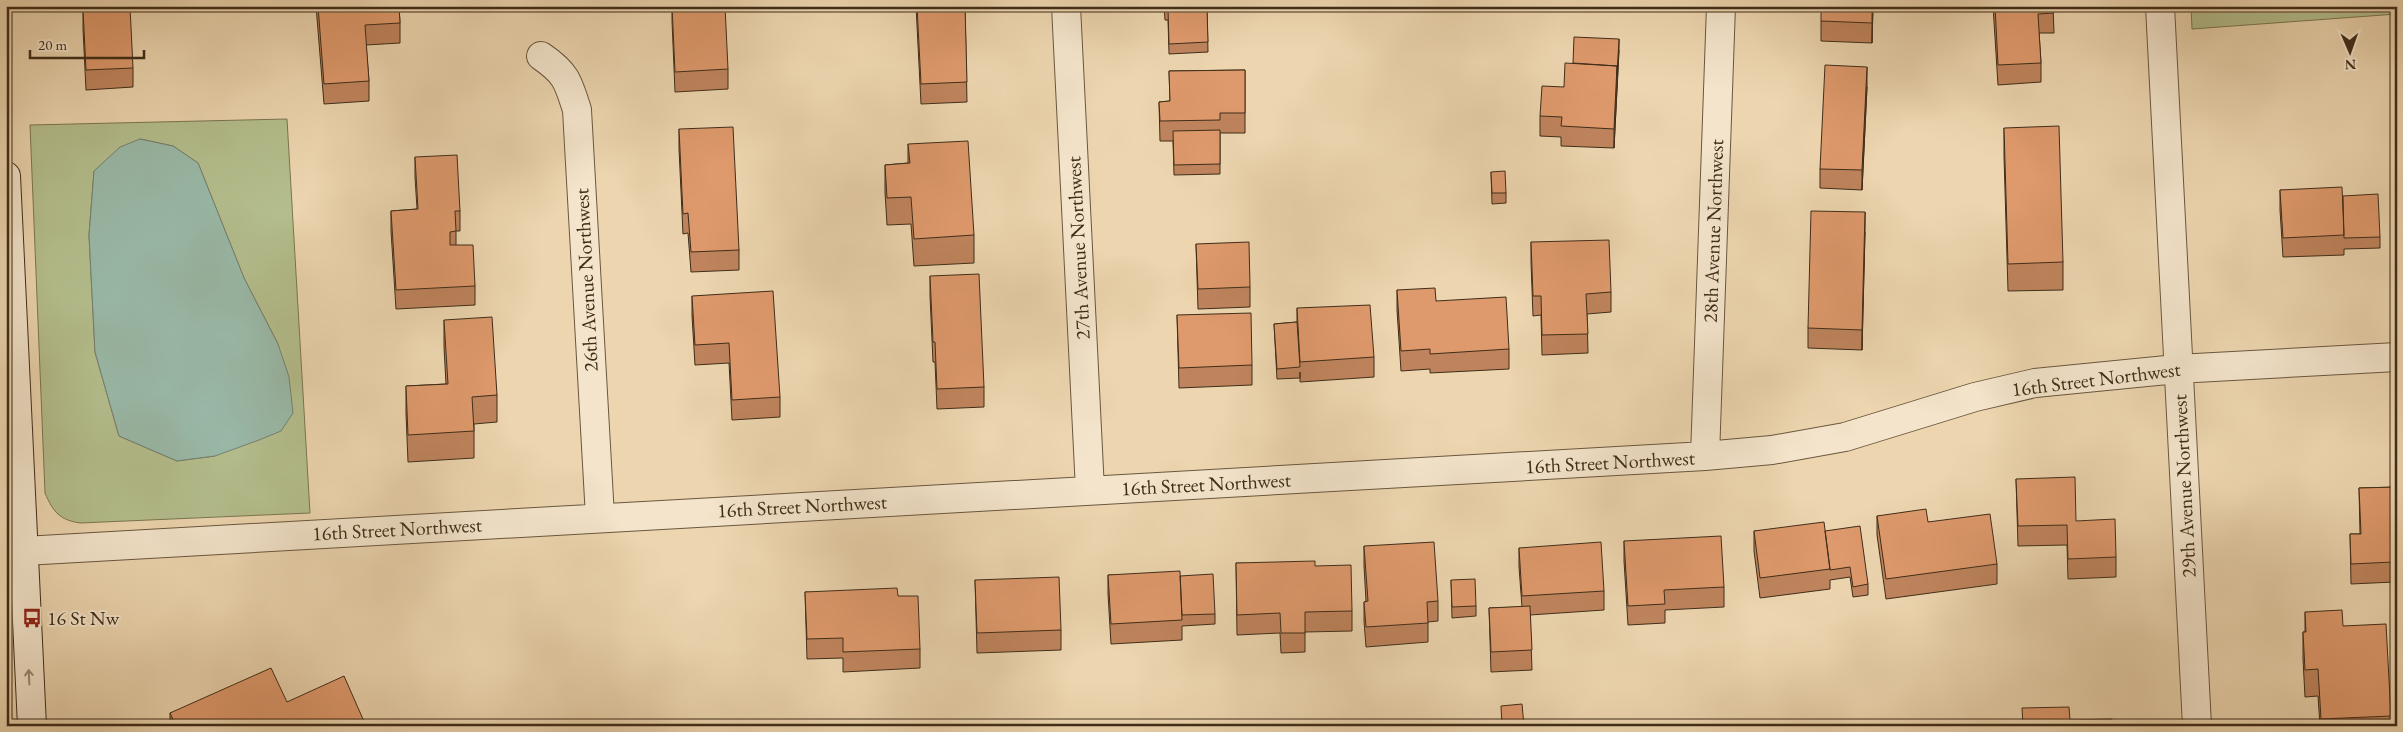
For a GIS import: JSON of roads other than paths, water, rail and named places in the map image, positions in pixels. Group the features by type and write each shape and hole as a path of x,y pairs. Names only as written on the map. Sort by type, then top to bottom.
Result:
{"street":[{"name":"27th Avenue Northwest","path":"1066,6 1090,490"},
{"name":"28th Avenue Northwest","path":"1705,456 1721,6"},
{"name":"29th Avenue Northwest","path":"2160,6 2197,726"},
{"name":"26th Avenue Northwest","path":"541,56 560,69 577,110 600,517"},
{"path":"6,176 14,552 32,726"},
{"name":"16th Street Northwest","path":"14,552 600,517 1705,456 1772,450 1845,437 1966,399 2035,382 2178,369 2397,356"}],"place":[{"name":"16 St Nw","path":"32,618"}]}
